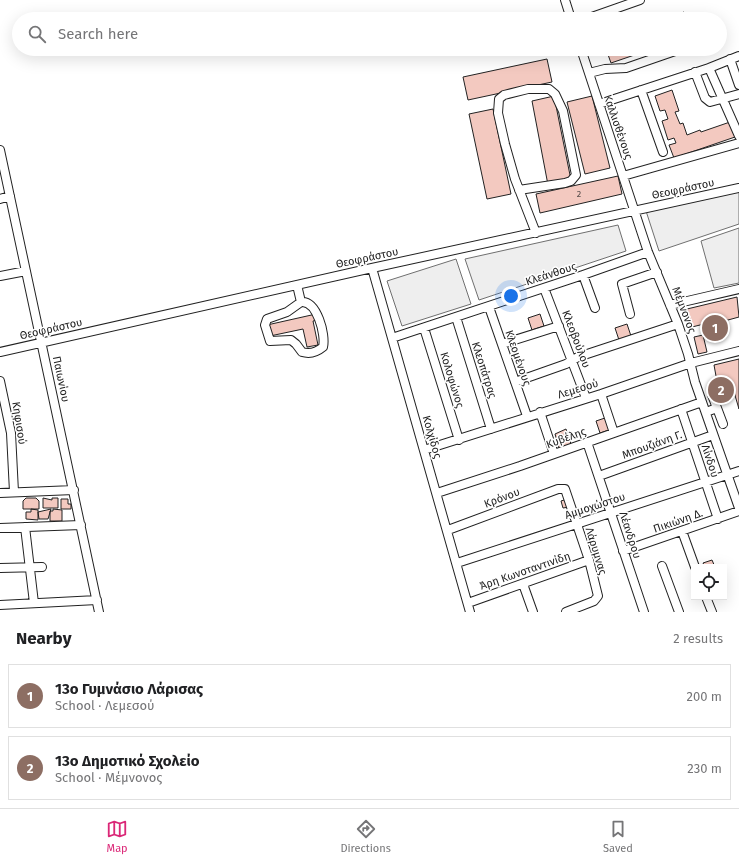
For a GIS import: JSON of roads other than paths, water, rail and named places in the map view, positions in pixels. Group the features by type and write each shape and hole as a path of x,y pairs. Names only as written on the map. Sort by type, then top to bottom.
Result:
{"street":[{"path":"565,0 569,12"},
{"path":"606,12 640,0"},
{"name":"Καλλισθένους","path":"583,56 634,211"},
{"path":"589,73 605,69 626,68 661,56"},
{"path":"599,104 709,68 739,56"},
{"path":"730,59 739,85"},
{"path":"709,68 739,136"},
{"path":"695,72 707,100 712,102 739,94"},
{"path":"519,190 566,183 571,181 576,175 563,111 555,94 549,89 528,89 504,95 499,99 497,105 505,144 519,190 536,233"},
{"path":"641,90 663,152"},
{"path":"623,176 739,143"},
{"name":"Παιωνίου","path":"0,150 99,612"},
{"name":"Θεοφράστου","path":"0,352 372,268 739,188"},
{"path":"0,199 10,196"},
{"name":"Μέμνονος","path":"634,211 648,252 678,324 702,402 739,510"},
{"name":"Κλεάνθους","path":"392,338 489,307 648,252"},
{"name":"Κολχίδος","path":"372,268 458,563 470,612"},
{"path":"0,276 26,271"},
{"path":"630,314 622,284 657,272"},
{"path":"583,275 595,308"},
{"path":"297,285 301,302"},
{"name":"Κλεοβούλου","path":"544,288 573,360 586,398"},
{"path":"670,305 739,289"},
{"path":"301,302 308,302 314,307 323,338 323,345 320,349 307,353 302,352 291,340 270,341 265,324 267,319 287,312 301,302"},
{"name":"Κλεομένους","path":"489,307 527,416"},
{"name":"Κλεοπάτρας","path":"456,317 491,429"},
{"path":"515,382 573,360 678,324"},
{"path":"502,344 559,326"},
{"name":"Κολοφώνος","path":"424,328 459,440"},
{"name":"Λεμεσού","path":"424,450 459,440 527,416 601,394 691,363 739,351"},
{"name":"Κηφισού","path":"0,381 11,436 14,492"},
{"path":"601,394 614,433"},
{"path":"712,395 723,424"},
{"name":"Κυβέλης","path":"437,494 702,402"},
{"path":"706,412 717,408"},
{"name":"Λίνδου","path":"681,409 718,519"},
{"path":"540,412 554,454"},
{"name":"Μπουζιάνη Γ.","path":"599,476 714,434"},
{"name":"Λέανδρου","path":"587,442 644,612"},
{"name":"Αμμοχώστου","path":"458,563 739,471"},
{"name":"Κρόνου","path":"448,530 558,489 565,489"},
{"name":"Λάρυμνας","path":"565,489 568,492 576,524 589,560 598,598 566,612"},
{"path":"0,493 74,490"},
{"name":"Πικιώνη Δ.","path":"623,551 718,519 739,510"},
{"path":"0,528 81,525"},
{"path":"25,527 34,603"},
{"path":"682,531 694,564"},
{"name":"Άρη Κωνσταντινίδη","path":"468,603 589,560"},
{"path":"662,566 679,612"},
{"path":"0,568 42,567"},
{"path":"523,584 533,612"},
{"path":"0,605 97,600"},
{"path":"707,600 712,612"}],"place":[{"name":"13ο Γυμνάσιο Λάρισας","path":"715,328"},
{"name":"13ο Δημοτικό Σχολείο","path":"721,390"}]}
